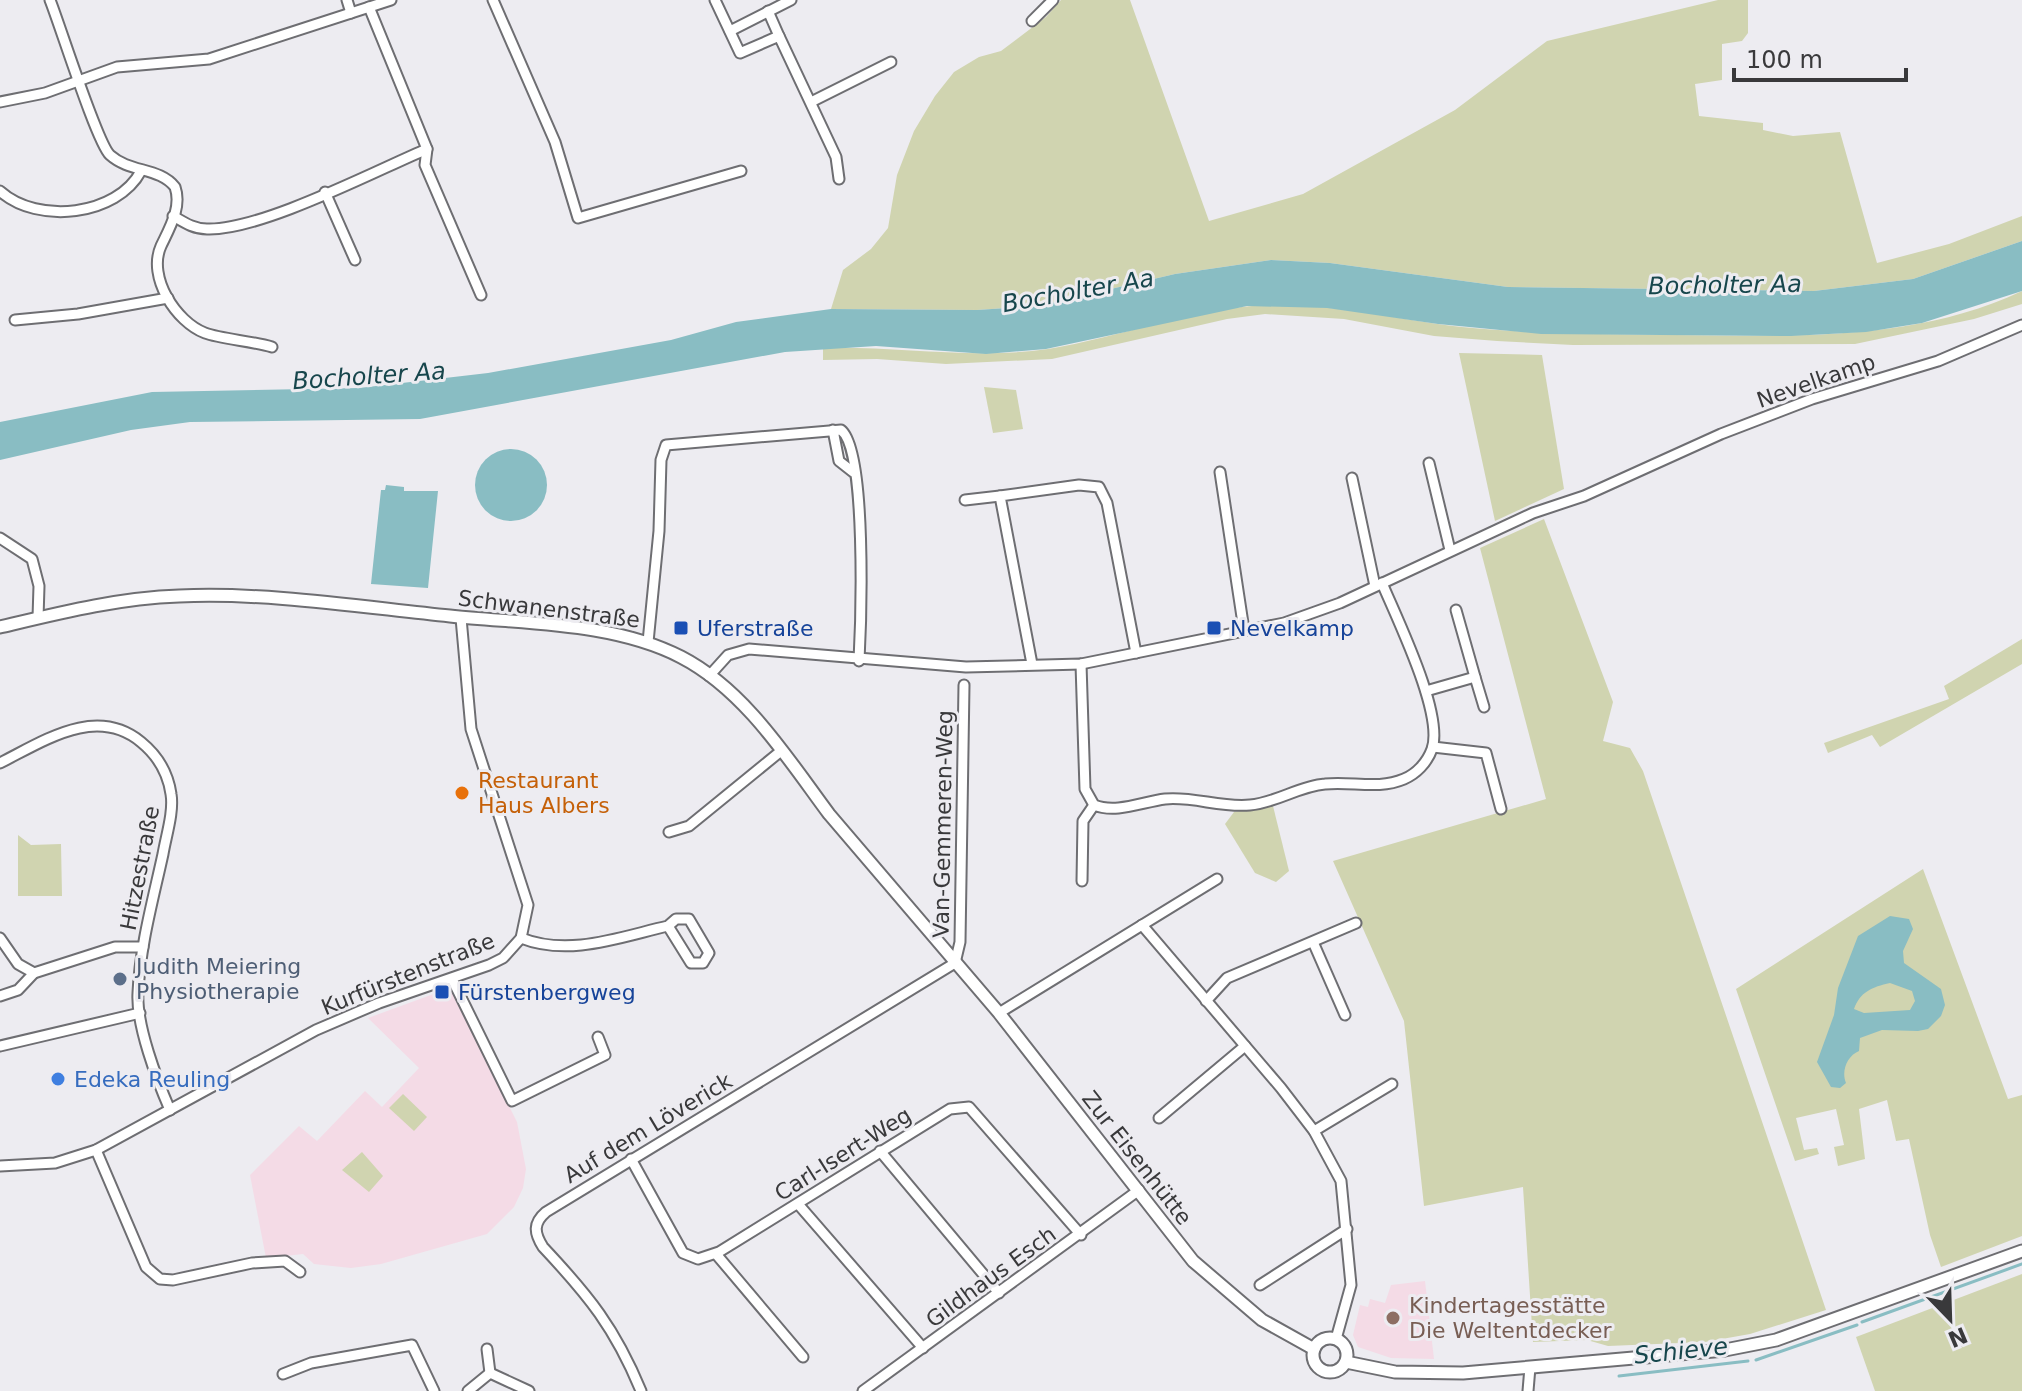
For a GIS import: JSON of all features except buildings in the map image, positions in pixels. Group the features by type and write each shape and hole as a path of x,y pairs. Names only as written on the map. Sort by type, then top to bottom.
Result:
{"street":[{"path":"50,0 102,145 125,165 157,173 175,187 178,206 159,251 159,272 168,298 178,314 202,332 272,347"},
{"path":"347,0 351,13"},
{"path":"0,102 45,93 117,67 209,59 391,0"},
{"path":"493,0 555,142 578,218 741,171"},
{"path":"715,0 740,53 779,36"},
{"path":"730,31 791,0"},
{"path":"1032,21 1053,0"},
{"path":"369,7 427,149 425,165 481,295"},
{"path":"768,11 836,157 839,179"},
{"path":"811,102 891,62"},
{"path":"173,216 196,228 233,227 427,149"},
{"path":"0,191 13,202 37,209 83,208 115,198 132,187 141,171"},
{"path":"325,192 355,260"},
{"path":"15,320 78,314 168,298"},
{"name":"Nevelkamp","path":"709,676 728,655 749,649 859,661 966,667 1081,664 1311,615 1533,513 1584,496 1721,434 1812,399 1938,361 2022,325"},
{"path":"833,430 839,461 853,472"},
{"path":"648,642 659,531 661,460 666,445 841,430 846,434 853,472 863,578 859,661"},
{"path":"1429,463 1450,550"},
{"path":"1220,472 1244,630"},
{"path":"1081,664 1085,789 1094,805 1112,809 1167,799 1250,805 1323,784 1386,784 1416,773 1433,747 1434,726 1426,691 1379,585 1352,478"},
{"path":"965,500 1079,485 1099,487 1107,503 1136,653"},
{"path":"1000,496 1032,664"},
{"path":"0,538 32,559 39,586 38,618"},
{"name":"Schwanenstraße","path":"0,627 139,598 188,595 347,605 552,626 648,642 683,658 740,703 955,963"},
{"path":"1456,610 1484,707"},
{"name":"Kurfürstenstraße","path":"0,1166 55,1163 96,1150 316,1030 379,1003 503,958 521,938 528,905 471,729 461,618"},
{"path":"1426,691 1475,677"},
{"name":"Van-Gemmeren-Weg","path":"955,963 960,942 964,685"},
{"name":"Hitzestraße","path":"0,763 64,731 98,725 114,727 136,737 160,761 172,796 143,947 138,995 140,1013 170,1110"},
{"path":"1433,747 1486,753 1501,809"},
{"path":"669,832 689,826 781,751"},
{"path":"1082,881 1083,821 1094,805"},
{"path":"999,1013 1217,879"},
{"path":"521,938 542,946 570,948 668,926 676,919 689,919 709,953 703,963 691,963 668,926"},
{"path":"1206,1001 1227,978 1356,923"},
{"path":"1142,925 1314,1131 1341,1181 1351,1285 1336,1339"},
{"path":"0,938 18,964 34,973"},
{"path":"1313,942 1345,1015"},
{"path":"0,996 18,990 34,973 115,947 143,947"},
{"name":"Zur Eisenhütte","path":"955,963 999,1013 1193,1261 1230,1296 1262,1320 1314,1349 1314,1362 1324,1372 1337,1371 1346,1362 1419,1373 1530,1367 1749,1346 1803,1331 2022,1251"},
{"name":"Auf dem Löverick","path":"641,1391 620,1342 598,1307 543,1247 535,1231 539,1218 955,963"},
{"path":"452,979 512,1101 605,1055 598,1037"},
{"path":"0,1046 140,1013"},
{"path":"1159,1118 1245,1046"},
{"path":"1314,1131 1392,1084"},
{"name":"Carl-Isert-Weg","path":"716,1254 950,1109 969,1107 1081,1235"},
{"path":"96,1150 146,1267 160,1279 173,1280 252,1263 285,1261 300,1272"},
{"path":"880,1151 999,1293"},
{"path":"631,1159 683,1253 698,1259 716,1254 803,1357"},
{"name":"Gildhaus Esch","path":"863,1391 1139,1190"},
{"path":"798,1204 923,1348"},
{"path":"1260,1285 1347,1229"},
{"path":"1314,1349 1323,1339 1336,1339 1346,1349 1346,1362"},
{"path":"283,1374 311,1363 412,1345 434,1391"},
{"path":"487,1349 490,1373"},
{"path":"1528,1391 1530,1367"},
{"path":"468,1391 490,1373"},
{"path":"490,1373 529,1391"}],"shaded area":[{"path":"450,988 517,1122 526,1169 523,1188 514,1207 487,1234 381,1264 351,1268 314,1264 303,1254 266,1258 250,1175 299,1126 317,1141 365,1091 382,1107 419,1068 368,1018"},
{"name":"Kindertagesstätte Die Weltentdecker","path":"1425,1281 1434,1359 1391,1358 1358,1347 1353,1335 1360,1305 1368,1307 1370,1299 1385,1303 1391,1285"}],"green space":[{"path":"1061,0 1130,0 1209,221 1303,194 1455,110 1547,41 1718,0 1748,0 1748,33 1742,41 1722,44 1722,80 1695,84 1699,116 1763,123 1763,130 1793,136 1840,132 1877,263 1949,244 2022,216 2022,241 1913,279 1814,291 1508,287 1330,263 1271,260 1175,274 1038,306 977,310 831,309 843,270 871,249 888,228 897,175 914,131 935,96 954,72 979,57 1001,51 1046,17"},
{"path":"2022,291 2022,304 1974,319 1855,344 1573,345 1434,336 1344,319 1265,314 1227,319 1052,359 946,364 877,359 823,360 823,348 964,353 1048,349 1188,316 1274,305 1321,307 1462,327 1542,332 1807,335 1895,328 1939,320 1981,308"},
{"path":"1459,353 1542,355 1564,489 1495,521"},
{"path":"984,387 1016,390 1023,429 993,433"},
{"path":"1544,519 1613,702 1603,741 1630,748 1643,771 1826,1310 1750,1334 1705,1342 1608,1346 1587,1340 1533,1342 1523,1187 1424,1206 1404,1021 1333,861 1546,799 1480,548"},
{"path":"2022,639 2022,664 1880,747 1872,735 1828,753 1824,743 1949,699 1944,686"},
{"path":"1273,806 1289,871 1276,882 1255,873 1225,824 1234,812"},
{"path":"18,835 31,845 61,844 62,896 18,896"},
{"path":"1923,869 2008,1099 2022,1095 2022,1236 1941,1267 1930,1235 1909,1139 1896,1141 1887,1100 1859,1109 1865,1159 1838,1166 1834,1147 1844,1145 1836,1109 1796,1118 1804,1150 1817,1148 1819,1154 1795,1161 1736,989"},
{"path":"403,1094 427,1117 414,1131 389,1108"},
{"path":"362,1152 383,1176 369,1192 342,1170"},
{"path":"2022,1274 2022,1391 1875,1391 1856,1337"}],"water":[{"path":"2022,241 2022,291 1922,323 1866,332 1791,336 1541,334 1438,324 1327,308 1247,306 1046,349 986,354 876,346 785,352 420,419 190,422 131,430 0,460 0,422 152,392 359,388 488,373 671,340 736,322 831,309 977,310 1038,306 1175,274 1271,260 1330,263 1508,287 1814,291 1913,279"},
{"path":"511,449 531,455 541,465 547,485 541,505 531,515 511,521 491,515 481,505 475,485 481,465 491,455"},
{"path":"386,485 404,487 404,491 438,491 428,588 371,584 381,490 385,490"},
{"path":"1890,916 1909,919 1913,929 1903,951 1904,963 1941,989 1945,1005 1941,1016 1928,1029 1882,1030 1860,1038 1859,1051 1846,1064 1846,1083 1840,1088 1831,1087 1817,1062 1834,1015 1838,988 1858,936","holes":["1890,983 1912,991 1915,1001 1910,1010 1864,1013 1854,1009 1863,994 1878,986"]}],"waterway":[{"name":"Schieve","path":"1862,1322 2022,1264"},
{"name":"Schieve","path":"1756,1360 1857,1325"},
{"name":"Schieve","path":"1619,1376 1748,1361"}],"place":[{"name":"Uferstraße","path":"681,628"},
{"name":"Nevelkamp","path":"1214,628"},
{"name":"Restaurant Haus Albers","path":"462,793"},
{"name":"Judith Meiering Physiotherapie","path":"120,979"},
{"name":"Fürstenbergweg","path":"442,992"},
{"name":"Edeka Reuling","path":"58,1079"},
{"name":"Kindertagesstätte Die Weltentdecker","path":"1393,1318"}],"water label":[{"name":"Bocholter Aa","path":"1725,285"},
{"name":"Bocholter Aa","path":"1078,291"},
{"name":"Bocholter Aa","path":"369,376"}]}
